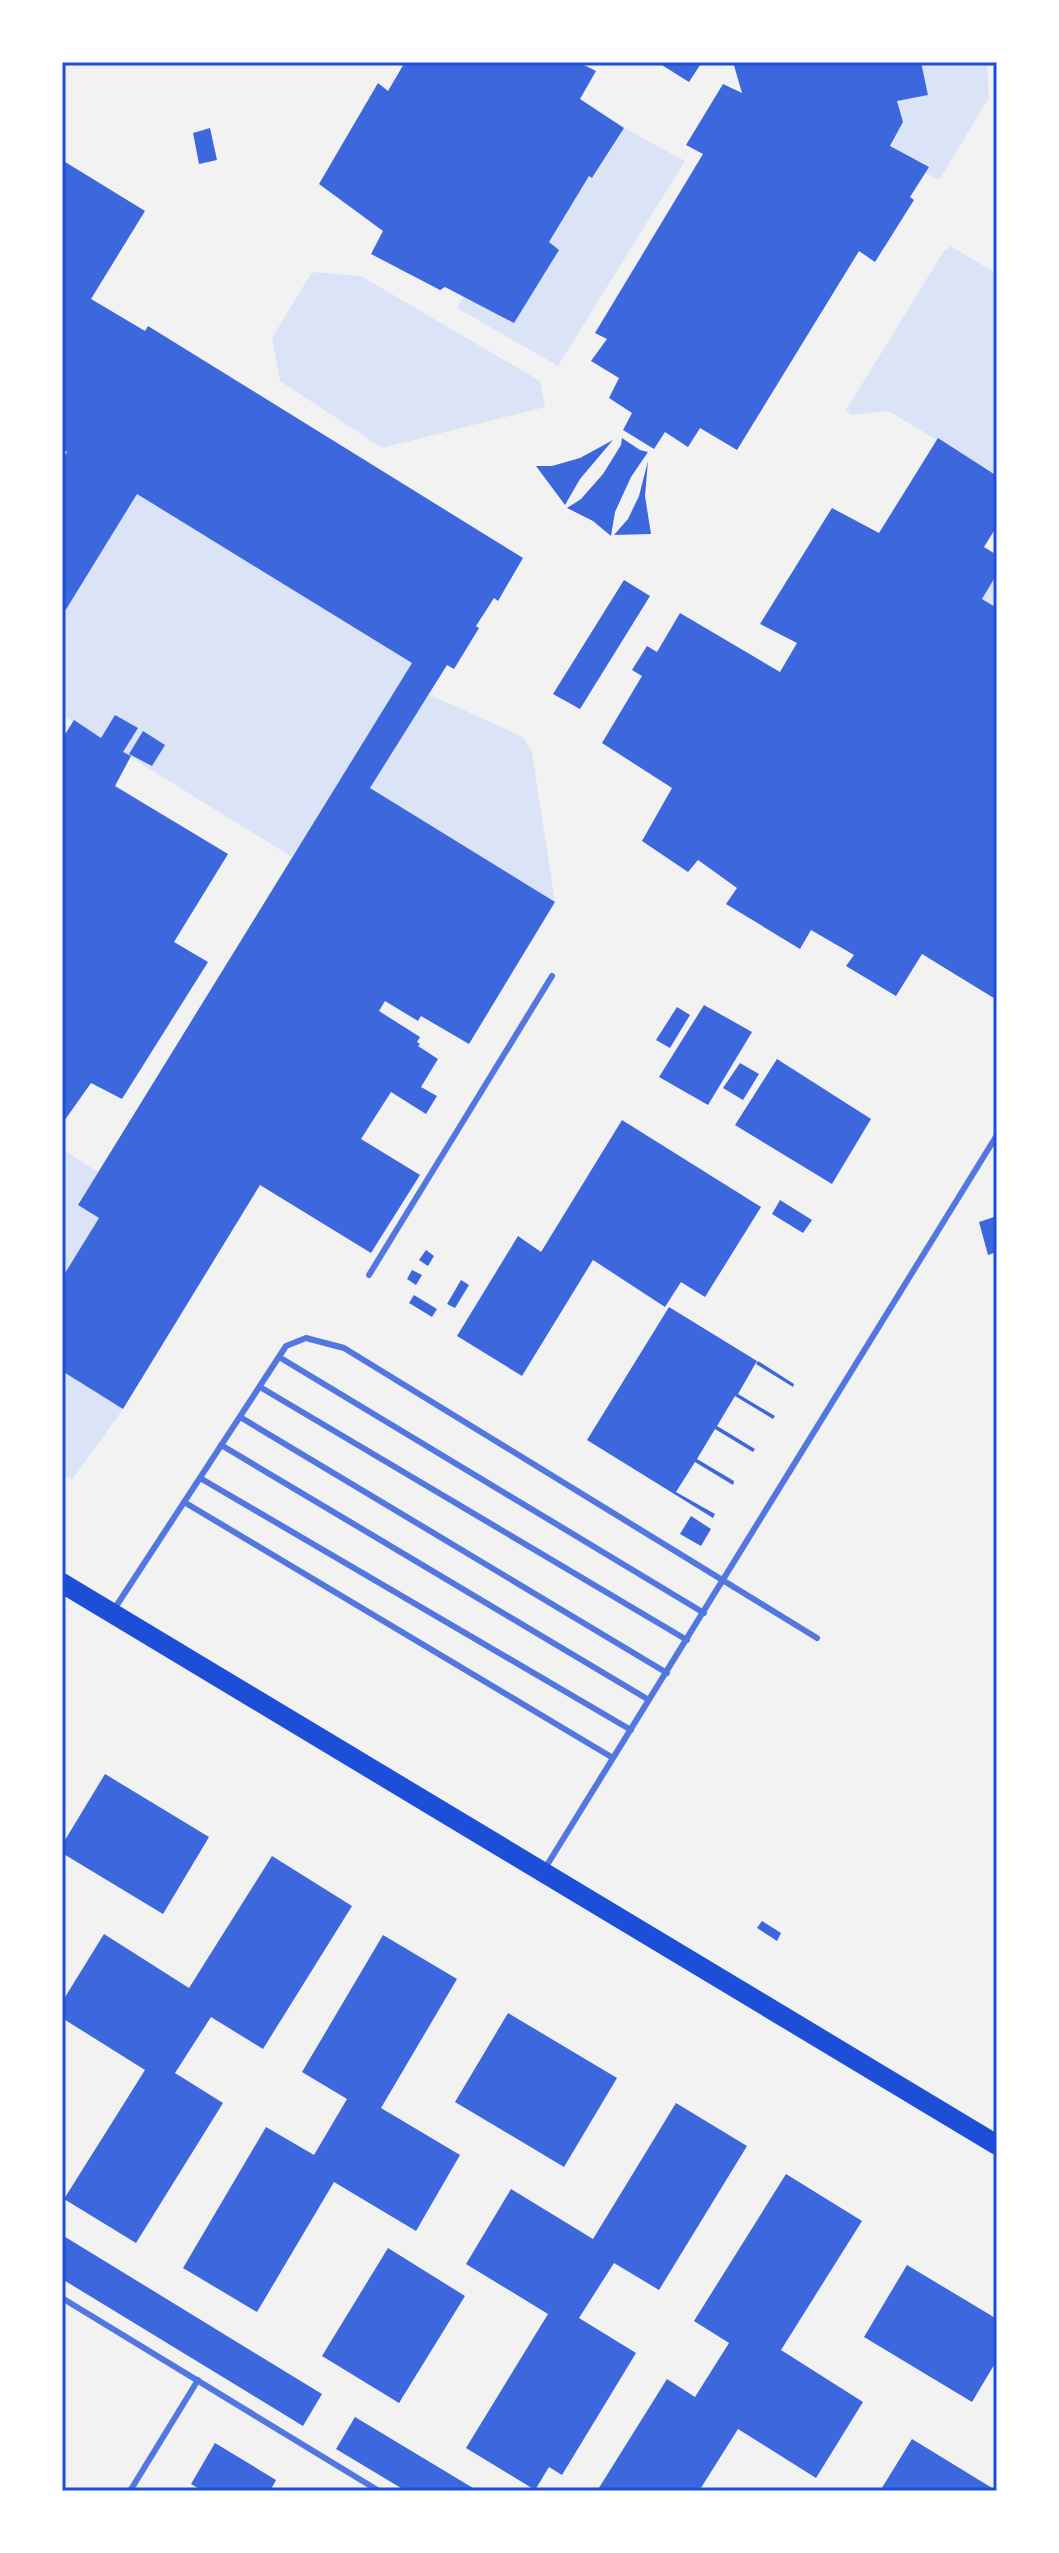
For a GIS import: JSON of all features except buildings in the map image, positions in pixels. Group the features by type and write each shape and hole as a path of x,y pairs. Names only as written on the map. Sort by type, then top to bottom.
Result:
{"main road":[{"path":"62,1583 997,2145"}],"lane":[{"path":"369,1275 552,976"},
{"path":"542,1873 997,1135"},
{"path":"111,1613 286,1346 306,1338 344,1348 817,1638"},
{"path":"279,1357 704,1613"},
{"path":"260,1387 687,1640"},
{"path":"240,1417 667,1673"},
{"path":"221,1445 649,1700"},
{"path":"200,1478 631,1730"},
{"path":"184,1502 613,1758"},
{"path":"62,2298 379,2491"},
{"path":"130,2491 198,2380"}],"shaded area":[{"path":"921,62 987,62 989,98 939,180 925,173 929,167 891,147 903,122 897,101 928,94"},
{"path":"624,128 685,161 558,366 457,308 463,297 559,250 549,242 589,176 593,178"},
{"path":"951,246 997,274 997,476 888,411 851,415 846,410 944,251"},
{"path":"312,272 361,276 540,381 545,407 382,448 280,381 272,338"},
{"path":"137,494 412,663 292,857 62,715 62,616"},
{"path":"997,574 997,608 982,599"},
{"path":"428,694 523,737 532,752 555,902 370,788"},
{"path":"62,1149 98,1172 78,1205 99,1218 62,1278"},
{"path":"62,1371 123,1409 72,1480 62,1474"}]}
